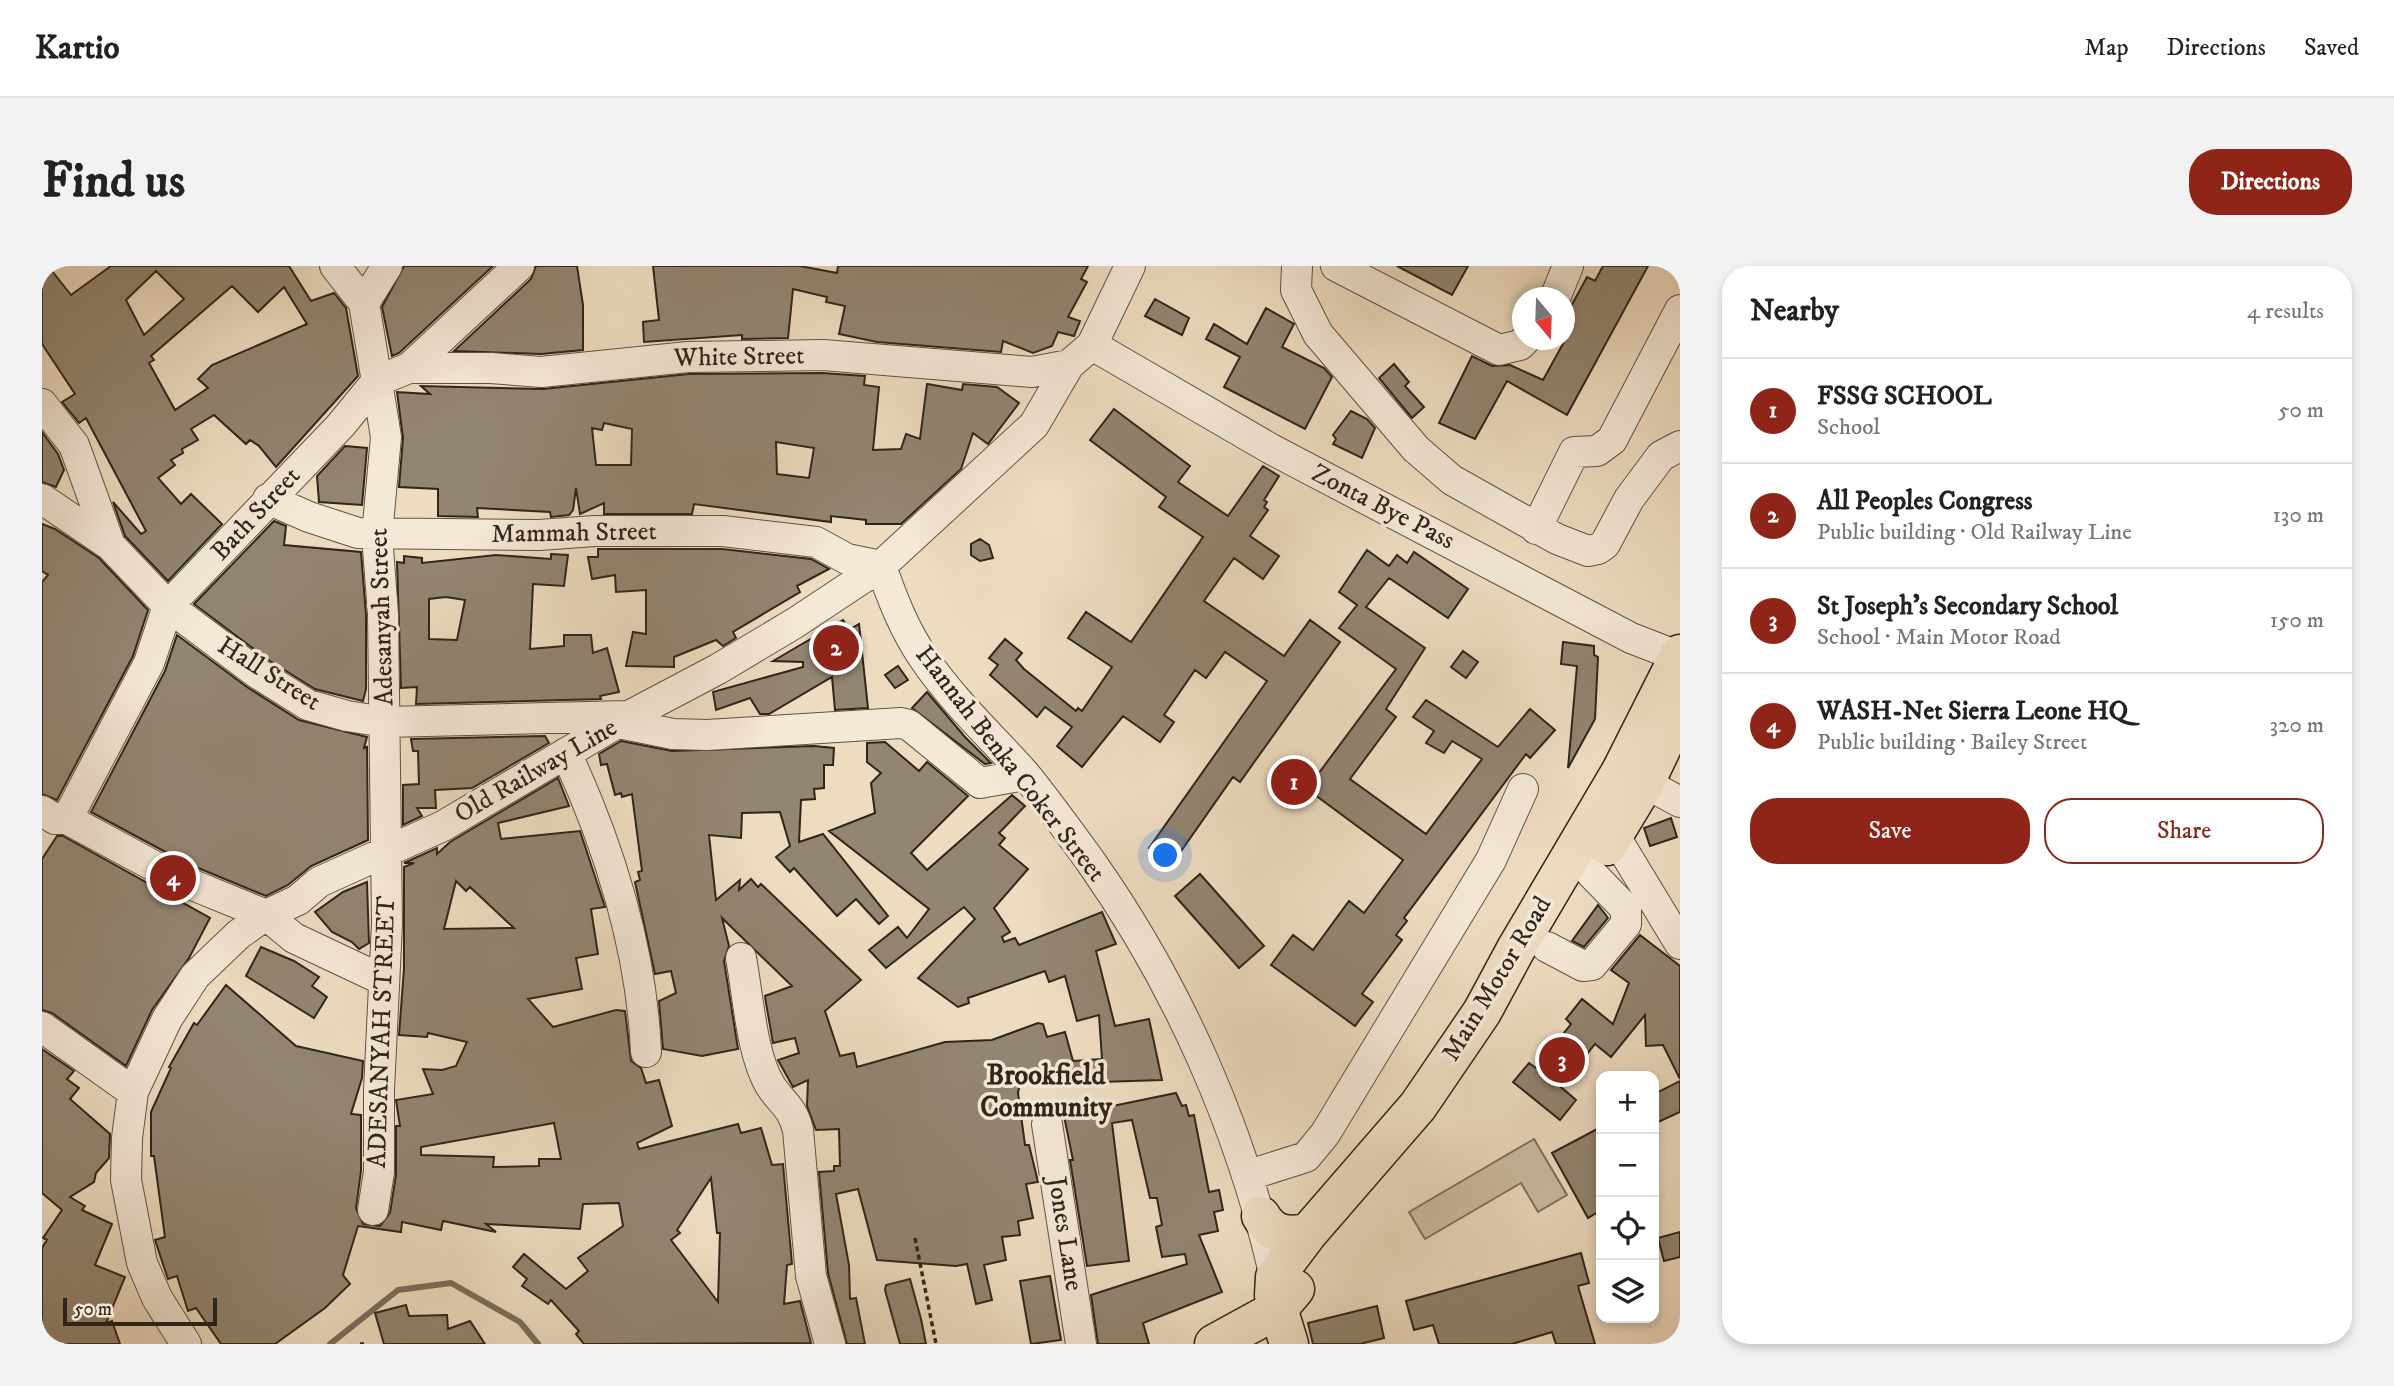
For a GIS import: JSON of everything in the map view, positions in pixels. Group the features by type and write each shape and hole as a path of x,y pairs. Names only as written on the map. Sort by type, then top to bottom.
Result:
{"main road":[{"name":"Main Motor Road","path":"1281,1310 1439,1116 1496,1034 1614,835 1679,656"},
{"name":"Main Motor Road","path":"1281,1310 1308,1233 1418,1106 1482,1012 1516,948 1680,709"},
{"path":"1261,1216 1269,1229 1280,1234 1294,1236 1308,1233"},
{"path":"1229,1336 1281,1310"}],"street":[{"path":"335,266 364,303 387,266"},
{"name":"Bath Street","path":"51,822 149,663 168,606 341,425 377,381 409,368 519,266"},
{"name":"Old Railway Line","path":"186,1344 157,1298 142,1263 126,1180 128,1114 133,1092 167,1018 195,976 215,954 266,915 298,900 319,882 443,825 796,623 881,566 1034,425 1069,365 1092,345 1130,266"},
{"path":"1297,266 1296,290 1318,334 1416,449 1452,480 1536,529 1587,551 1598,549 1661,456 1680,446"},
{"path":"1336,266 1499,350 1512,347"},
{"path":"1559,287 1568,266"},
{"name":"Adesanyah Street","path":"364,303 386,437 377,535 383,614 386,853"},
{"path":"1536,529 1574,452 1597,451 1612,440 1680,310"},
{"name":"Zonta Bye Pass","path":"1092,345 1271,449 1632,638 1679,656"},
{"name":"White Street","path":"409,368 491,368 541,372 688,357 823,355 1032,372 1069,365"},
{"path":"42,404 74,446 110,545"},
{"name":"Hall Street","path":"42,499 110,545 168,606 257,673 308,705 347,716 385,722 624,720"},
{"name":"Mammah Street","path":"268,499 309,517 358,533 377,535 723,531 816,542 847,559 881,566"},
{"name":"Hannah Benka Coker Street","path":"881,566 897,612 921,655 952,698 1025,775 1091,863 1143,944 1186,1024 1224,1107 1261,1216 1281,1310"},
{"path":"624,720 673,734 707,735 901,723 909,725 980,783 1025,775"},
{"path":"566,753 606,845 636,978 646,1052"},
{"path":"1633,777 1680,802"},
{"path":"1249,1175 1306,1157 1325,1134 1491,860 1523,789"},
{"path":"51,822 266,915 294,938 383,980"},
{"path":"1614,835 1680,944"},
{"name":"ADESANYAH STREET","path":"373,1210 379,1171 386,853"},
{"path":"1547,947 1583,966 1592,965 1626,924 1626,909 1591,873"},
{"path":"741,958 763,1065 770,1085 794,1111 807,1210 811,1276 831,1344"},
{"path":"42,1027 133,1092"},
{"name":"Jones Lane","path":"1047,1124 1081,1344"}],"path":[{"path":"915,1238 936,1344"}],"shaded area":[{"path":"1534,1139 1567,1195 1538,1212 1521,1183 1425,1239 1409,1212"}],"building":[{"path":"42,266 48,266 71,295 111,266 289,266 311,301 334,293 346,308 358,376 276,467 259,446 250,440 246,444 214,415 191,429 198,440 182,449 183,453 171,460 175,465 158,478 181,504 191,494 222,524 168,581 125,536 113,502 141,534 146,531 86,418 79,423 62,402 75,394 42,344","holes":["156,271 184,299 144,335 126,300","232,286 258,312 284,287 307,324 212,365 198,379 208,388 175,410 149,363 154,360 151,356"]},
{"path":"404,266 493,266 399,353 392,356 382,307"},
{"path":"536,266 577,266 583,305 583,350 541,354 454,351 531,279"},
{"path":"653,266 800,266 837,273 838,266 1088,266 1081,279 1087,282 1068,317 1080,321 1074,336 1058,332 1052,346 1033,353 1003,341 1001,352 877,342 839,334 845,306 826,302 827,297 793,289 788,338 742,339 742,335 644,342 643,322 659,320"},
{"path":"1397,266 1468,266 1452,295"},
{"path":"1603,266 1648,266 1567,415 1507,381 1475,439 1439,423 1472,356 1492,366 1510,365 1543,380 1560,350 1575,350 1575,299 1587,277 1595,281"},
{"path":"1155,299 1189,318 1182,335 1145,316"},
{"path":"1266,308 1294,324 1282,347 1324,368 1332,377 1305,429 1224,387 1240,357 1206,339 1214,324 1247,344"},
{"path":"1394,364 1409,382 1405,386 1424,407 1412,418 1379,378"},
{"path":"822,373 865,376 864,385 879,387 873,450 901,449 906,434 920,439 927,384 962,390 963,384 997,387 1019,403 988,444 973,433 961,469 901,524 866,524 866,520 831,516 831,522 694,504 692,514 604,514 604,503 580,514 576,488 573,510 569,515 551,517 550,512 477,508 478,517 438,516 438,489 399,487 403,438 397,392 430,394 421,386 543,389 689,374","holes":["604,423 632,429 631,465 596,465 592,428 602,430","776,442 814,448 809,478 777,474"]},
{"path":"1114,409 1190,466 1178,482 1228,516 1263,466 1279,476 1264,500 1267,502 1264,507 1268,510 1250,536 1279,556 1263,579 1234,558 1204,601 1284,656 1310,620 1340,642 1240,782 1233,777 1172,864 1149,848 1267,681 1225,652 1206,678 1195,670 1164,715 1174,722 1160,742 1123,716 1082,767 1057,746 1072,727 1045,707 1037,717 990,675 998,665 989,658 1005,639 1022,653 1016,660 1024,669 1076,711 1078,708 1082,711 1112,667 1068,638 1086,612 1131,642 1203,537 1159,507 1166,497 1090,440"},
{"path":"1351,411 1367,419 1375,428 1362,458 1333,444 1336,439 1333,435"},
{"path":"42,432 58,454 64,470 56,487 42,482"},
{"path":"345,446 367,448 362,505 319,502 317,476"},
{"path":"274,521 286,526 284,545 361,552 366,615 366,689 363,701 315,689 267,659 194,604"},
{"path":"42,524 55,529 99,558 148,610 133,656 57,800 42,794 42,582 48,575 42,571"},
{"path":"980,539 989,545 993,558 980,561 971,555 971,544"},
{"path":"598,549 722,549 811,559 829,569 797,586 800,592 733,632 736,638 723,646 716,640 674,657 674,667 626,666 633,632 646,634 646,590 616,592 615,575 592,579 588,557 598,557"},
{"path":"1367,550 1389,566 1397,555 1407,563 1414,552 1468,589 1448,618 1389,578 1366,607 1425,648 1386,709 1396,717 1350,779 1426,834 1482,759 1452,741 1444,753 1426,743 1434,731 1413,717 1426,700 1498,747 1530,709 1555,730 1530,758 1526,754 1404,918 1407,921 1396,935 1402,940 1362,994 1373,1002 1355,1026 1271,965 1293,935 1313,950 1349,901 1364,913 1403,860 1307,789 1396,669 1339,628 1357,605 1339,592"},
{"path":"551,554 568,555 564,586 533,584 530,649 564,646 564,635 591,635 593,653 607,648 619,692 600,696 601,699 416,704 417,687 401,688 397,562 404,563 404,556 422,558 422,563 496,555 551,559","holes":["446,597 465,600 457,640 429,639 429,599"]},
{"path":"843,620 849,630 859,624 868,708 835,710 832,677 769,714 760,714 750,698 716,710 713,692 803,667 803,662 773,661"},
{"path":"177,635 247,687 299,720 367,737 364,748 367,747 368,840 311,866 288,885 266,896 186,863 91,812 165,671"},
{"path":"1563,642 1594,646 1594,655 1598,657 1595,719 1568,768 1577,666 1561,664"},
{"path":"1463,651 1478,662 1466,678 1451,667"},
{"path":"898,666 908,680 895,688 885,675"},
{"path":"927,692 991,763 985,764 912,708"},
{"path":"545,736 549,743 472,788 435,790 436,808 417,808 422,816 403,825 403,785 419,784 418,751 413,751 411,739"},
{"path":"621,741 672,751 814,746 834,748 833,765 824,765 824,788 814,789 815,799 801,800 799,842 823,834 888,916 879,924 856,899 837,916 794,868 790,872 776,857 790,846 780,812 742,813 741,838 709,835 716,900 740,880 739,890 751,879 758,887 761,884 861,980 825,1011 840,1056 854,1053 857,1067 945,1042 992,1040 1038,1023 1043,1024 1047,1037 1065,1032 1073,1061 1102,1059 1099,1015 1077,1021 1065,976 1049,982 1045,971 968,998 969,1003 958,1007 918,978 975,919 964,907 886,968 869,950 898,927 907,938 929,909 829,831 875,813 871,783 881,773 867,762 867,743 885,742 919,771 927,762 968,796 911,853 927,870 1012,795 1025,806 999,833 1005,838 999,845 1028,869 994,908 1010,932 1002,937 1004,942 1015,938 1019,945 1102,912 1116,944 1096,951 1115,1026 1149,1019 1162,1080 1069,1083 1054,1074 1020,1083 1018,1093 1025,1145 1029,1145 1038,1182 1026,1184 1033,1218 1018,1221 1020,1235 1002,1237 1006,1260 984,1265 992,1300 976,1304 967,1264 956,1266 877,1260 858,1189 836,1194 849,1265 850,1299 856,1298 865,1344 847,1344 828,1273 819,1172 834,1171 834,1166 840,1166 839,1129 816,1130 807,1106 808,1080 793,1087 778,1060 799,1053 795,1038 773,1043 766,1003 765,996 792,986 722,918 729,946 724,961 738,1049 702,1056 663,1049 659,1001 676,993 671,971 655,974 635,882 640,880 638,872 642,871 632,794 622,797 621,793 615,795 607,764 601,765 599,754"},
{"path":"558,778 569,806 498,823 501,839 580,831 605,907 591,909 598,954 576,958 582,989 528,999 553,1027 616,1010 625,1011 631,1061 641,1068 646,1083 659,1080 672,1126 637,1143 639,1149 738,1124 741,1133 761,1128 772,1165 783,1164 792,1264 787,1265 784,1304 800,1301 811,1343 584,1344 576,1334 579,1331 551,1300 548,1304 522,1286 527,1279 513,1267 524,1254 566,1289 588,1271 578,1258 623,1226 619,1203 583,1204 580,1229 486,1224 496,1232 443,1221 441,1230 402,1222 401,1232 358,1226 343,1275 350,1284 325,1308 275,1344 221,1344 196,1308 188,1311 177,1276 168,1279 155,1240 165,1237 154,1156 151,1156 151,1112 171,1068 169,1067 194,1023 197,1025 226,985 296,1046 363,1061 362,1078 351,1114 361,1115 361,1171 356,1208 363,1224 380,1226 390,1213 396,1175 396,1126 400,1126 396,1100 433,1094 423,1069 442,1070 456,1066 467,1042 428,1033 427,1037 399,1035 404,969 404,867 414,863 404,863 437,848 437,854 450,842","holes":["456,881 466,891 470,887 514,928 444,929","554,1123 561,1159 539,1159 539,1166 493,1167 494,1157 421,1155 421,1147","711,1178 717,1233 720,1233 718,1302 671,1240 680,1233 677,1230"]},
{"path":"1671,818 1677,837 1650,846 1644,828"},
{"path":"57,836 63,836 210,918 189,958 152,1010 126,1066 52,1013 42,1010 42,859"},
{"path":"1200,874 1264,946 1239,968 1175,896"},
{"path":"367,882 369,943 359,949 352,942 332,932 315,912 343,892"},
{"path":"1598,905 1608,918 1584,947 1572,941"},
{"path":"1640,935 1680,966 1680,1079 1663,1045 1646,1046 1645,1015 1611,1057 1595,1044 1561,1087 1576,1100 1560,1120 1513,1082 1529,1063 1536,1068 1571,1024 1566,1019 1582,999 1613,1024 1629,983 1611,970"},
{"path":"261,947 294,961 319,977 312,986 327,997 314,1018 246,976"},
{"path":"42,1049 74,1071 67,1079 79,1088 70,1099 110,1134 109,1158 96,1173 94,1182 70,1197 85,1206 82,1210 112,1224 95,1265 125,1277 106,1323 112,1321 120,1344 42,1344 42,1248 47,1240 43,1238 62,1210 42,1193"},
{"path":"1680,1081 1680,1112 1659,1122 1659,1092"},
{"path":"1176,1093 1182,1106 1186,1105 1189,1116 1194,1115 1209,1192 1219,1190 1223,1210 1214,1212 1218,1231 1199,1235 1222,1292 1143,1323 1149,1344 1098,1344 1091,1295 1187,1264 1185,1254 1162,1257 1156,1227 1162,1225 1157,1198 1150,1198 1132,1120 1112,1123 1129,1261 1087,1266 1070,1160 1073,1160 1064,1116"},
{"path":"1596,1130 1596,1213 1588,1218 1552,1153"},
{"path":"1680,1232 1680,1257 1664,1261 1659,1238"},
{"path":"1581,1253 1589,1283 1578,1286 1595,1344 1556,1344 1552,1332 1512,1344 1439,1344 1433,1325 1414,1330 1406,1301"},
{"path":"1050,1276 1061,1340 1031,1344 1020,1281"},
{"path":"910,1279 926,1344 900,1344 885,1290 886,1285"},
{"path":"406,1305 409,1316 447,1315 448,1329 470,1321 485,1344 384,1344 375,1313"},
{"path":"1377,1306 1384,1338 1360,1344 1313,1344 1308,1323"}],"waterway":[{"path":"330,1344 398,1290 451,1283 520,1322 538,1344"}],"place":[{"name":"All Peoples Congress","path":"836,648"},
{"name":"FSSG SCHOOL","path":"1294,782"},
{"name":"WASH-Net Sierra Leone HQ","path":"173,878"},
{"name":"St Joseph's Secondary School","path":"1562,1060"}],"district":[{"name":"Brookfield Community","path":"1046,1091"}]}
